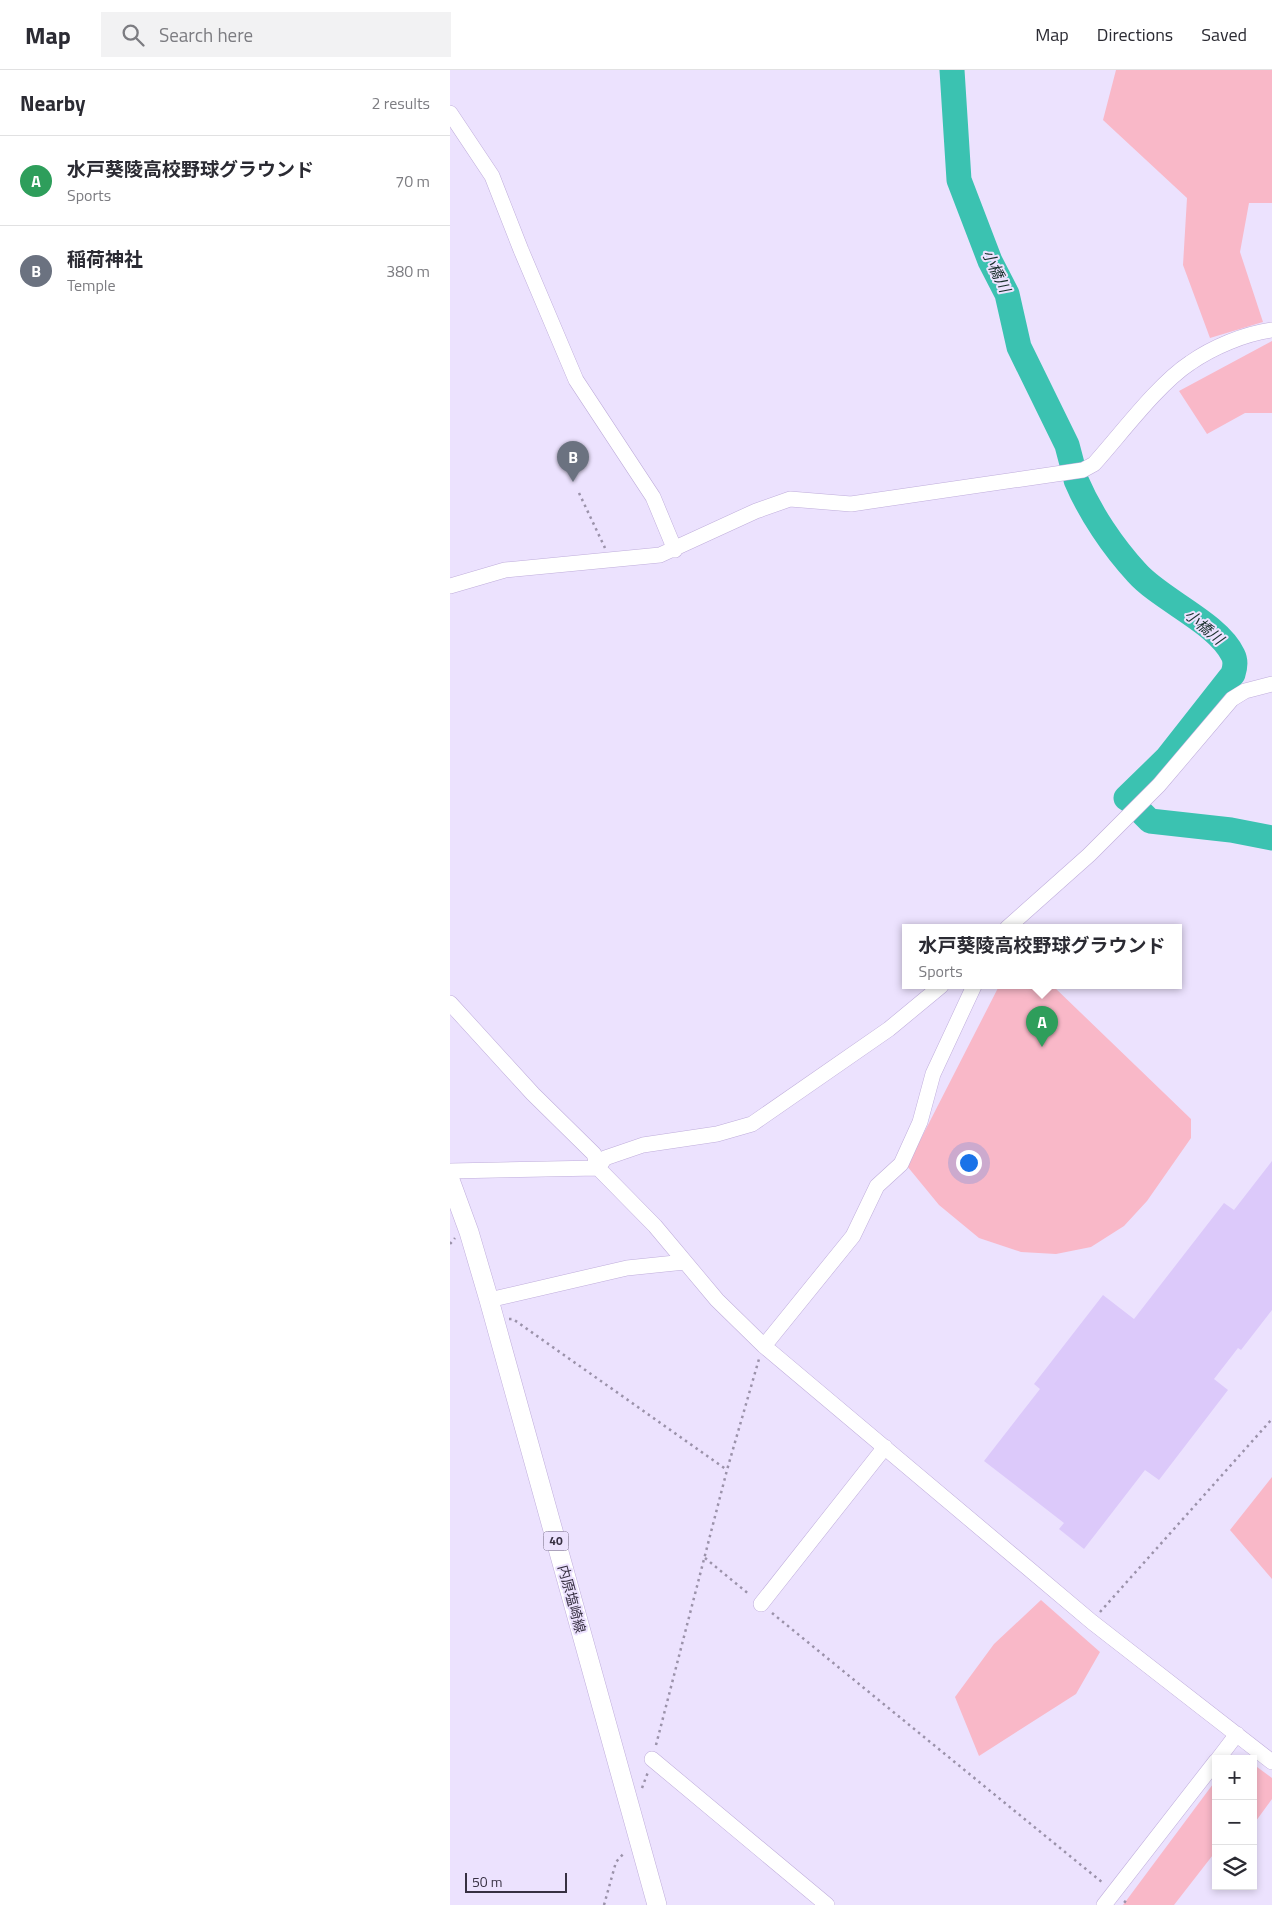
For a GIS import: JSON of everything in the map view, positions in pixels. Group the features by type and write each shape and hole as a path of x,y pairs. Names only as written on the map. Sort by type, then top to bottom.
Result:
{"main road":[{"name":"内原塩崎線","path":"450,1180 469,1232 489,1300 656,1905"}],"street":[{"path":"450,113 492,176 576,380 653,497 675,550"},
{"path":"450,586 504,570 653,556 675,550 756,511 790,499 851,504 1083,470 1094,464 1167,382 1190,363 1248,335 1272,330"},
{"path":"1012,924 1089,855 1159,785 1232,699 1245,691 1272,684"},
{"path":"598,1168 605,1158 643,1145 718,1134 752,1124 889,1029 937,989"},
{"path":"764,1346 853,1236 877,1186 901,1164 920,1122 933,1074 973,989"},
{"path":"450,1003 533,1094 594,1154 598,1168 655,1226 717,1300 764,1346 1092,1622 1272,1762"},
{"path":"450,1171 598,1168"},
{"path":"489,1300 627,1268 684,1262"},
{"path":"761,1604 885,1447"},
{"path":"1221,1755 1237,1734"},
{"path":"652,1759 827,1905"},
{"path":"1104,1905 1212,1766"}],"path":[{"path":"579,493 611,560"},
{"path":"495,1322 513,1319 727,1470"},
{"path":"627,1798 640,1792 652,1759 727,1470 764,1346"},
{"path":"1092,1622 1272,1419"},
{"path":"705,1558 1115,1892"},
{"path":"604,1905 616,1862 627,1849 639,1842"}],"shaded area":[{"path":"1116,70 1272,70 1272,203 1249,203 1240,252 1263,322 1210,338 1183,265 1187,198 1103,120"},
{"path":"1272,341 1272,413 1245,413 1207,434 1179,391"},
{"path":"997,989 1056,989 1191,1119 1191,1138 1147,1201 1124,1226 1091,1247 1056,1254 1021,1252 979,1238 939,1205 907,1166"},
{"path":"1272,1477 1272,1579 1230,1530"},
{"path":"1041,1600 1100,1652 1076,1694 979,1756 955,1697 994,1644"},
{"path":"1257,1767 1272,1778 1272,1799 1257,1820"},
{"path":"1212,1785 1212,1856 1174,1905 1123,1905"}],"building":[{"path":"1272,1161 1272,1310 1241,1350 1238,1348 1214,1379 1228,1390 1159,1480 1145,1470 1084,1549 1059,1529 1064,1523 984,1461 1040,1389 1034,1384 1103,1295 1134,1319 1224,1203 1234,1210"}],"waterway":[{"name":"小橋川","path":"952,70 959,180 990,261 1007,294 1019,347 1067,445 1072,464"},
{"name":"小橋川","path":"1076,480 1095,517 1128,563 1147,583 1215,632 1226,643 1235,660 1233,674 1167,758 1126,798 1129,800"},
{"name":"小橋川","path":"1140,811 1150,821 1231,830 1272,838"}],"place":[{"name":"稲荷神社","path":"573,482"},
{"name":"水戸葵陵高校野球グラウンド","path":"1042,1047"}]}
